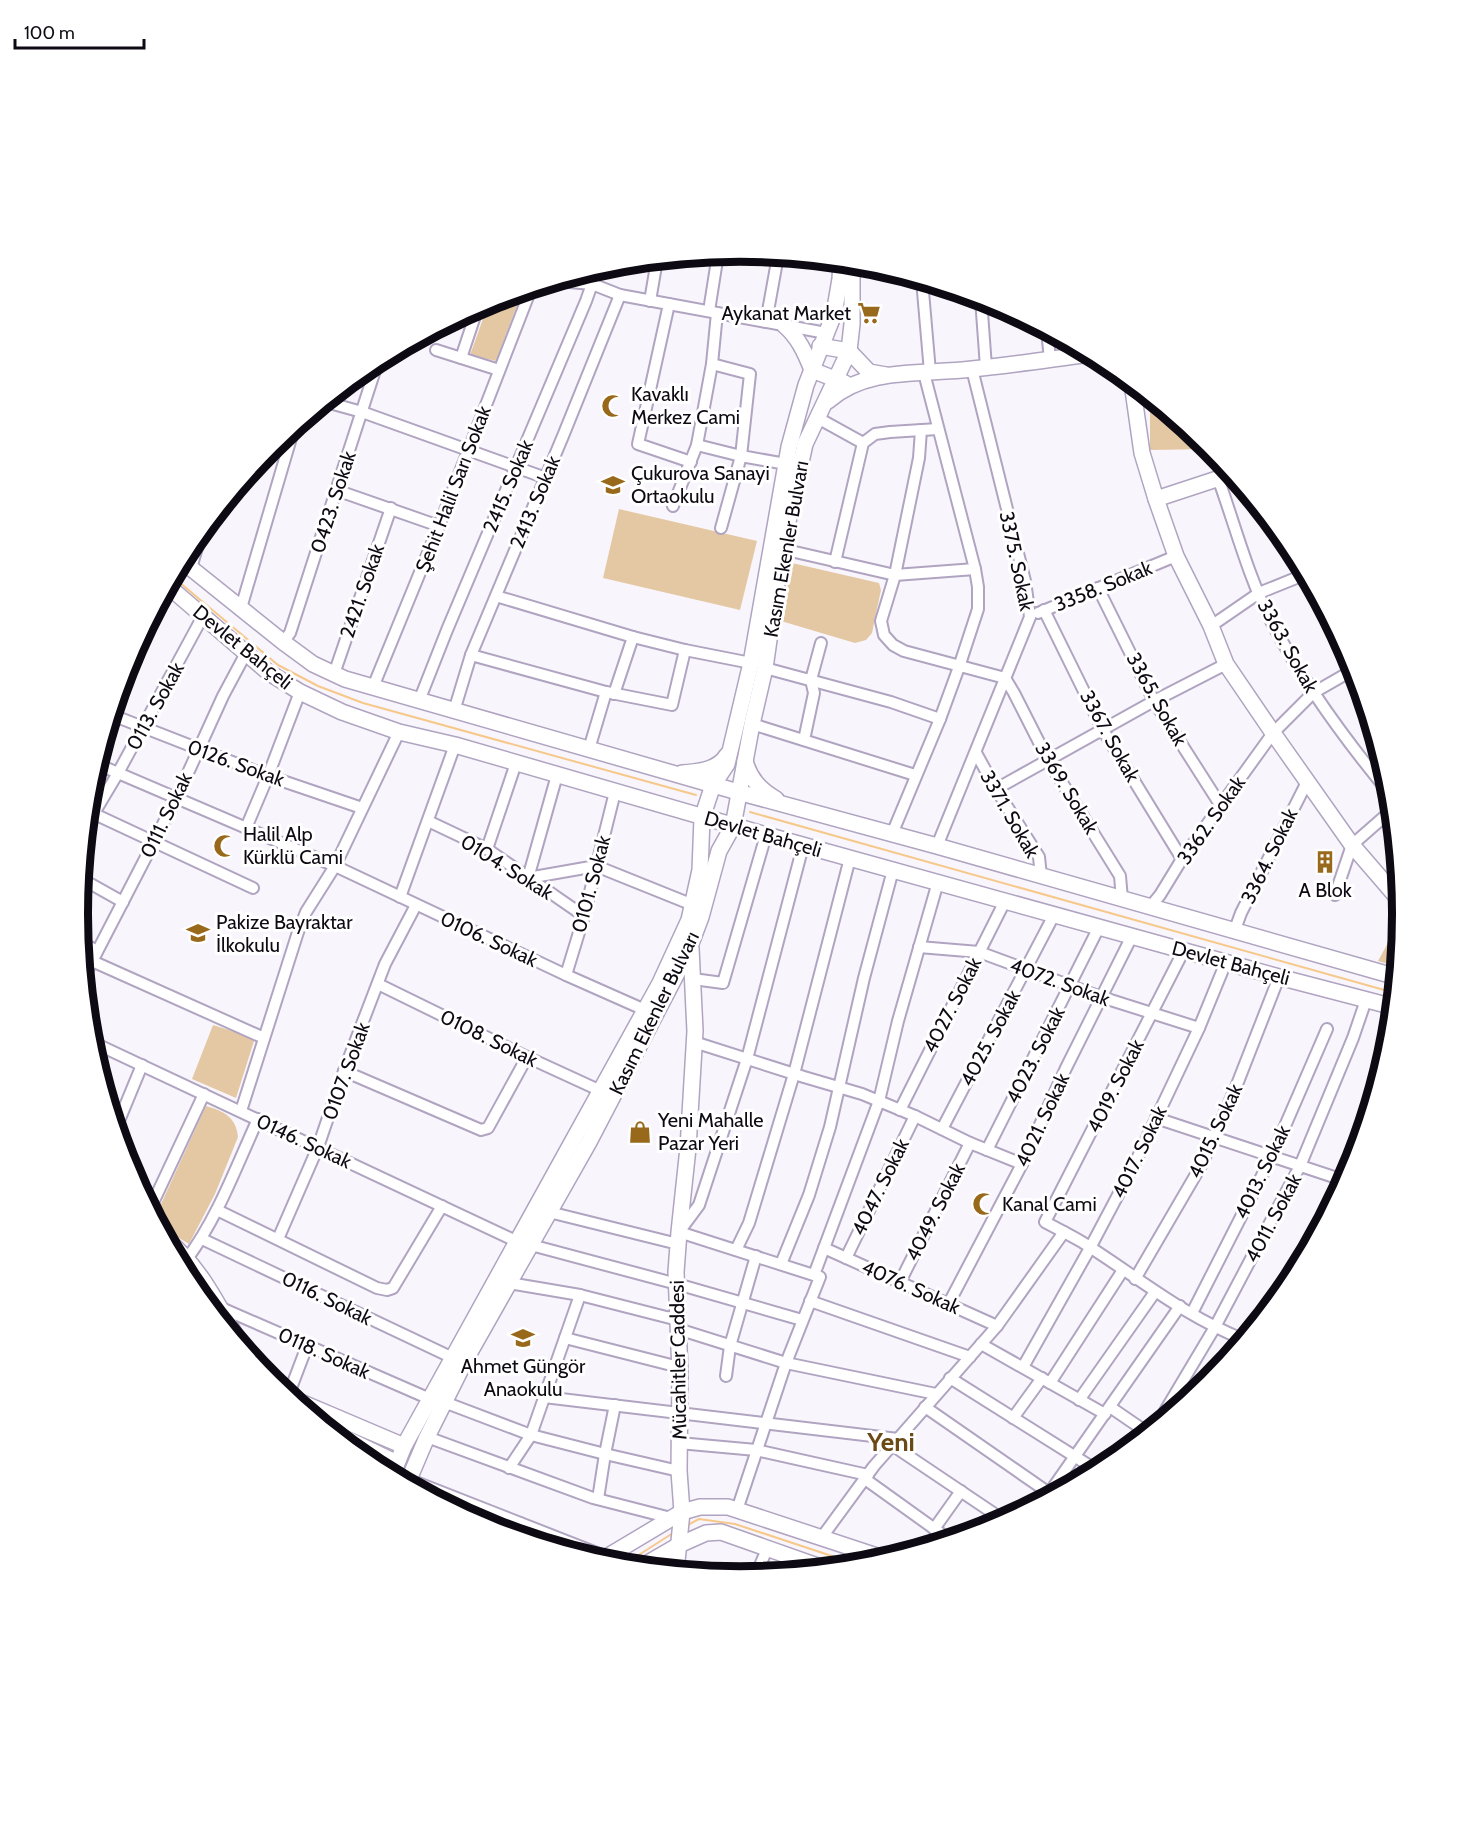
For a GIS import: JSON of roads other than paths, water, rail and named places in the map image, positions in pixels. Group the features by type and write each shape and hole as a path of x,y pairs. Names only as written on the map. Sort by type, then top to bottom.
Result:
{"street":[{"path":"673,506 697,445 712,364 717,263"},
{"path":"766,322 777,264"},
{"path":"650,301 656,268"},
{"name":"Kasım Ekenler Bulvarı","path":"396,1468 404,1446 466,1359 509,1283 524,1243 549,1212 589,1142 687,954 719,851 733,826 752,724 786,464 812,370 834,314 841,270"},
{"name":"Kasım Ekenler Bulvarı","path":"409,1476 427,1437 453,1358 524,1243 660,983 689,920 700,870 702,818 713,785 727,764 758,665 805,444 849,351 852,324 852,272"},
{"name":"2415. Sokak","path":"419,701 593,280"},
{"path":"580,283 592,284 620,295 784,325 849,351 869,372 886,375"},
{"path":"892,834 940,719 978,609 975,569 938,429 927,372 922,289"},
{"name":"2413. Sokak","path":"454,711 471,655 620,295"},
{"name":"Şehit Halil Sarı Sokak","path":"373,687 439,526 527,298"},
{"path":"669,304 638,444 691,462"},
{"name":"3375. Sokak","path":"937,846 1030,617 1025,581 979,368 981,309"},
{"path":"461,358 474,320"},
{"path":"784,325 795,334 812,370 851,385"},
{"path":"1048,340 1050,359"},
{"path":"436,350 499,370"},
{"path":"863,443 820,411 836,394 851,385 886,375 979,368 1076,356"},
{"path":"712,364 750,374 741,456 721,528"},
{"name":"0423. Sokak","path":"283,642 290,633 374,375"},
{"path":"1134,395 1142,453 1156,499 1176,556 1211,626 1226,664 1352,845 1391,891"},
{"path":"335,404 362,412 546,478"},
{"path":"835,562 863,443 875,434 938,429"},
{"path":"921,430 919,458 895,575 880,621 884,636 904,651 1005,678"},
{"path":"241,608 289,444"},
{"path":"697,445 786,464"},
{"path":"1156,499 1223,477"},
{"name":"3363. Sokak","path":"1226,480 1259,593 1271,620 1313,693 1378,780"},
{"path":"336,490 439,526"},
{"name":"2421. Sokak","path":"334,674 391,508"},
{"path":"782,549 895,575 975,569"},
{"name":"3358. Sokak","path":"1030,617 1176,556"},
{"name":"Devlet Bahçeli","path":"189,566 313,664 345,679 1389,975"},
{"path":"1211,626 1259,593 1298,577"},
{"name":"3365. Sokak","path":"1098,588 1154,701 1221,806"},
{"name":"Devlet Bahçeli","path":"174,591 268,672 300,692 342,712 399,732 455,745 803,846 1386,1004"},
{"path":"496,596 633,637 758,665 891,702 940,719"},
{"name":"3367. Sokak","path":"1044,610 1103,730 1182,859"},
{"name":"0113. Sokak","path":"99,801 118,773 203,616"},
{"path":"589,749 633,637"},
{"path":"804,740 814,693 811,680 821,644"},
{"path":"471,655 610,693 672,705 685,650"},
{"name":"0111. Sokak","path":"91,964 177,797 197,749 246,653"},
{"path":"996,789 1154,701 1226,664"},
{"name":"3362. Sokak","path":"1150,907 1272,733 1313,693 1346,674"},
{"name":"3369. Sokak","path":"1005,678 1047,760 1120,876 1122,899"},
{"path":"246,828 300,692"},
{"name":"0126. Sokak","path":"119,718 268,776 362,808"},
{"path":"752,724 915,775"},
{"path":"242,1111 306,912 335,866 399,732"},
{"path":"400,897 455,745"},
{"path":"674,774 707,770 723,763 730,750"},
{"name":"3371. Sokak","path":"976,753 1039,857 1041,876"},
{"path":"745,760 754,782 767,794 787,805"},
{"path":"487,849 516,763"},
{"name":"0106. Sokak","path":"106,768 335,866 645,1010"},
{"path":"557,775 528,878 596,866 693,905"},
{"name":"3364. Sokak","path":"1234,932 1241,913 1307,782"},
{"name":"0101. Sokak","path":"566,975 584,916 615,792"},
{"path":"96,814 253,888"},
{"path":"1335,895 1352,845 1385,816"},
{"name":"0104. Sokak","path":"428,821 487,849 584,916"},
{"path":"693,979 723,983 766,835"},
{"path":"678,1238 699,1205 747,1059 803,846"},
{"path":"736,1250 748,1223 794,1074 850,858"},
{"path":"781,1264 809,1194 830,1127 864,978 893,870"},
{"path":"814,1275 879,1101 898,1021 938,882"},
{"path":"89,884 123,902"},
{"name":"4027. Sokak","path":"900,1110 1005,901"},
{"name":"0107. Sokak","path":"278,1239 318,1147 344,1071 386,964 416,905"},
{"name":"4025. Sokak","path":"942,1129 1054,915"},
{"name":"4023. Sokak","path":"987,1150 1099,927"},
{"name":"4021. Sokak","path":"949,1304 1022,1164 1066,1068 1132,936"},
{"name":"Mücahitler Caddesi","path":"677,1563 679,1545 677,1515 679,1471 678,1238 688,1148 694,1042 691,943"},
{"name":"4072. Sokak","path":"919,947 979,952 1101,997 1199,1028"},
{"name":"4019. Sokak","path":"1064,1232 1046,1222 1184,950"},
{"path":"90,951 95,956 264,1038"},
{"name":"4017. Sokak","path":"1023,1367 1136,1161 1199,1028 1226,962"},
{"name":"4015. Sokak","path":"1136,1279 1202,1164 1236,1087 1279,977"},
{"name":"0108. Sokak","path":"378,984 602,1091"},
{"name":"4011. Sokak","path":"1167,1407 1215,1327 1300,1166 1353,1038 1366,1000"},
{"name":"4013. Sokak","path":"1192,1313 1272,1156 1328,1029"},
{"path":"694,1042 862,1094 1022,1164"},
{"name":"0146. Sokak","path":"102,1047 524,1243 802,1320"},
{"path":"344,1071 481,1130 488,1128 527,1057"},
{"path":"121,1116 142,1065"},
{"path":"154,1200 204,1094"},
{"name":"4047. Sokak","path":"846,1258 915,1116"},
{"path":"1156,1118 1337,1177"},
{"path":"187,1259 202,1239 217,1210 258,1119"},
{"name":"4049. Sokak","path":"900,1281 970,1143"},
{"path":"217,1210 377,1288 387,1290 393,1288 442,1206"},
{"path":"549,1212 736,1250 820,1277 786,1363 738,1510"},
{"path":"822,1538 895,1442 997,1326 1064,1232 1155,1292 1236,1338"},
{"name":"0116. Sokak","path":"202,1239 453,1358"},
{"name":"4076. Sokak","path":"824,1248 997,1326"},
{"path":"726,1376 730,1346 756,1256"},
{"path":"188,1260 211,1295"},
{"path":"1013,1418 1046,1380 1123,1270"},
{"path":"509,1283 580,1295 678,1325 730,1346 786,1363 936,1394"},
{"path":"1079,1400 1155,1292"},
{"path":"510,1467 531,1434 580,1295"},
{"path":"810,1301 970,1357"},
{"path":"1055,1485 1180,1306"},
{"name":"0118. Sokak","path":"221,1308 437,1401 531,1434 679,1471"},
{"path":"565,1338 679,1367"},
{"path":"981,1344 1079,1400 1107,1411 1141,1429"},
{"path":"292,1388 307,1346"},
{"path":"950,1378 1089,1465"},
{"path":"544,1397 766,1423 895,1442 995,1515"},
{"path":"598,1499 615,1405"},
{"path":"926,1407 1042,1492"},
{"path":"315,1408 404,1446"},
{"path":"427,1437 598,1499 677,1515"},
{"path":"679,1443 756,1450 867,1477 942,1534"},
{"path":"934,1529 960,1491"},
{"path":"444,1495 561,1541"},
{"path":"612,1554 677,1515 700,1507 728,1507 870,1554"},
{"path":"520,1523 520,1528"},
{"path":"652,1561 706,1533 721,1532 807,1563"},
{"path":"760,1566 767,1549"}],"waterway":[{"path":"179,582 278,665 318,686 363,703 696,795"},
{"path":"750,812 1388,991"},
{"path":"686,1526 699,1519 735,1524 840,1559"},
{"path":"635,1558 673,1533"}],"place":[{"name":"Aykanat Market","path":"869,313"},
{"name":"Kavaklı Merkez Cami","path":"613,406"},
{"name":"Çukurova Sanayi Ortaokulu","path":"613,485"},
{"name":"Halil Alp Kürklü Cami","path":"225,846"},
{"name":"A Blok","path":"1325,862"},
{"name":"Pakize Bayraktar İlkokulu","path":"198,933"},
{"name":"Yeni Mahalle Pazar Yeri","path":"640,1132"},
{"name":"Kanal Cami","path":"984,1204"},
{"name":"Ahmet Güngör Anaokulu","path":"523,1338"}],"district":[{"name":"Yeni","path":"891,1442"}]}
